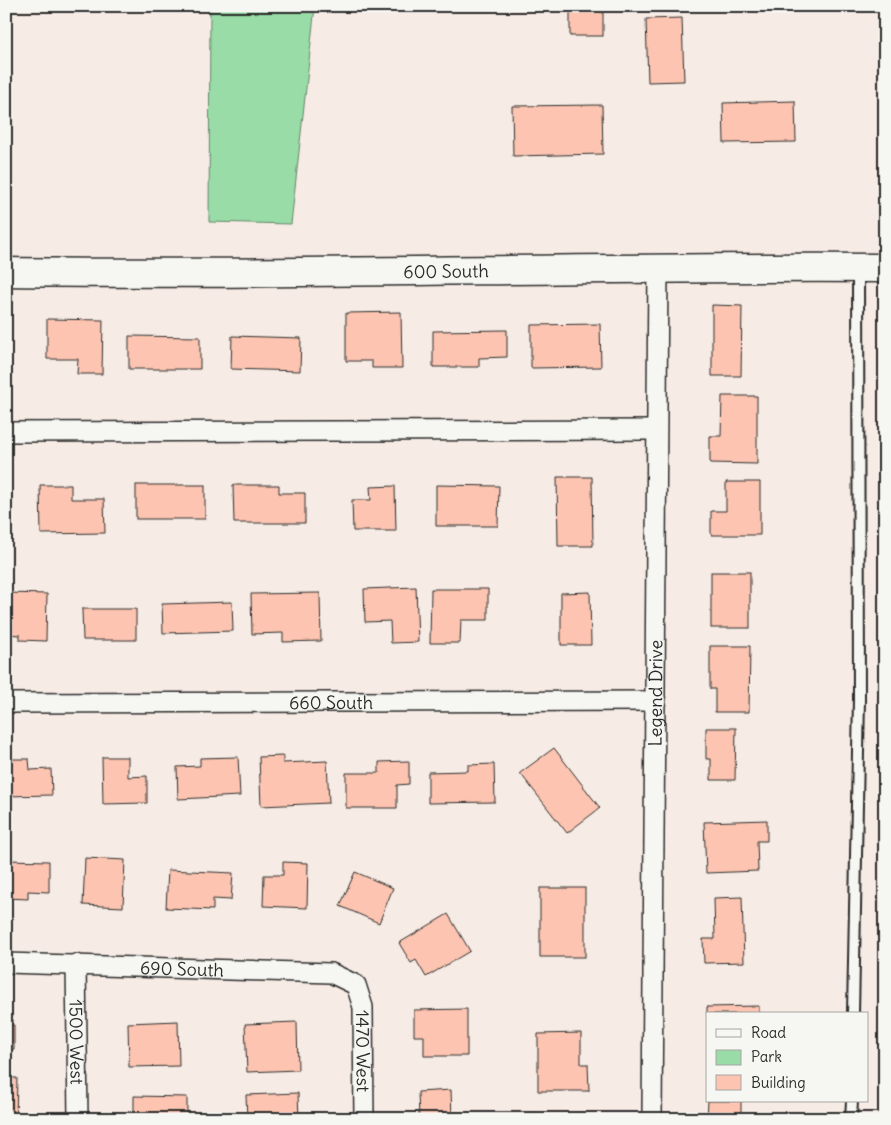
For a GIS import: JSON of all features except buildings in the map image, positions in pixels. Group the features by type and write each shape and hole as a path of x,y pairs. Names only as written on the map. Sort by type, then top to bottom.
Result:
{"main road":[{"name":"600 South","path":"6,272 146,274 658,266 872,268"}],"street":[{"name":"Legend Drive","path":"652,1119 656,701 655,430 658,266"},
{"path":"6,432 655,430"},
{"name":"660 South","path":"6,703 656,701"},
{"name":"690 South","path":"6,963 330,973 356,985"},
{"name":"1500 West","path":"76,964 78,1119"},
{"name":"1470 West","path":"356,985 363,1008 364,1119"}],"lane":[{"path":"853,1012 859,700 872,268"},
{"path":"852,1102 852,1119"}],"green space":[{"path":"210,6 315,6 291,224 209,222"}]}
